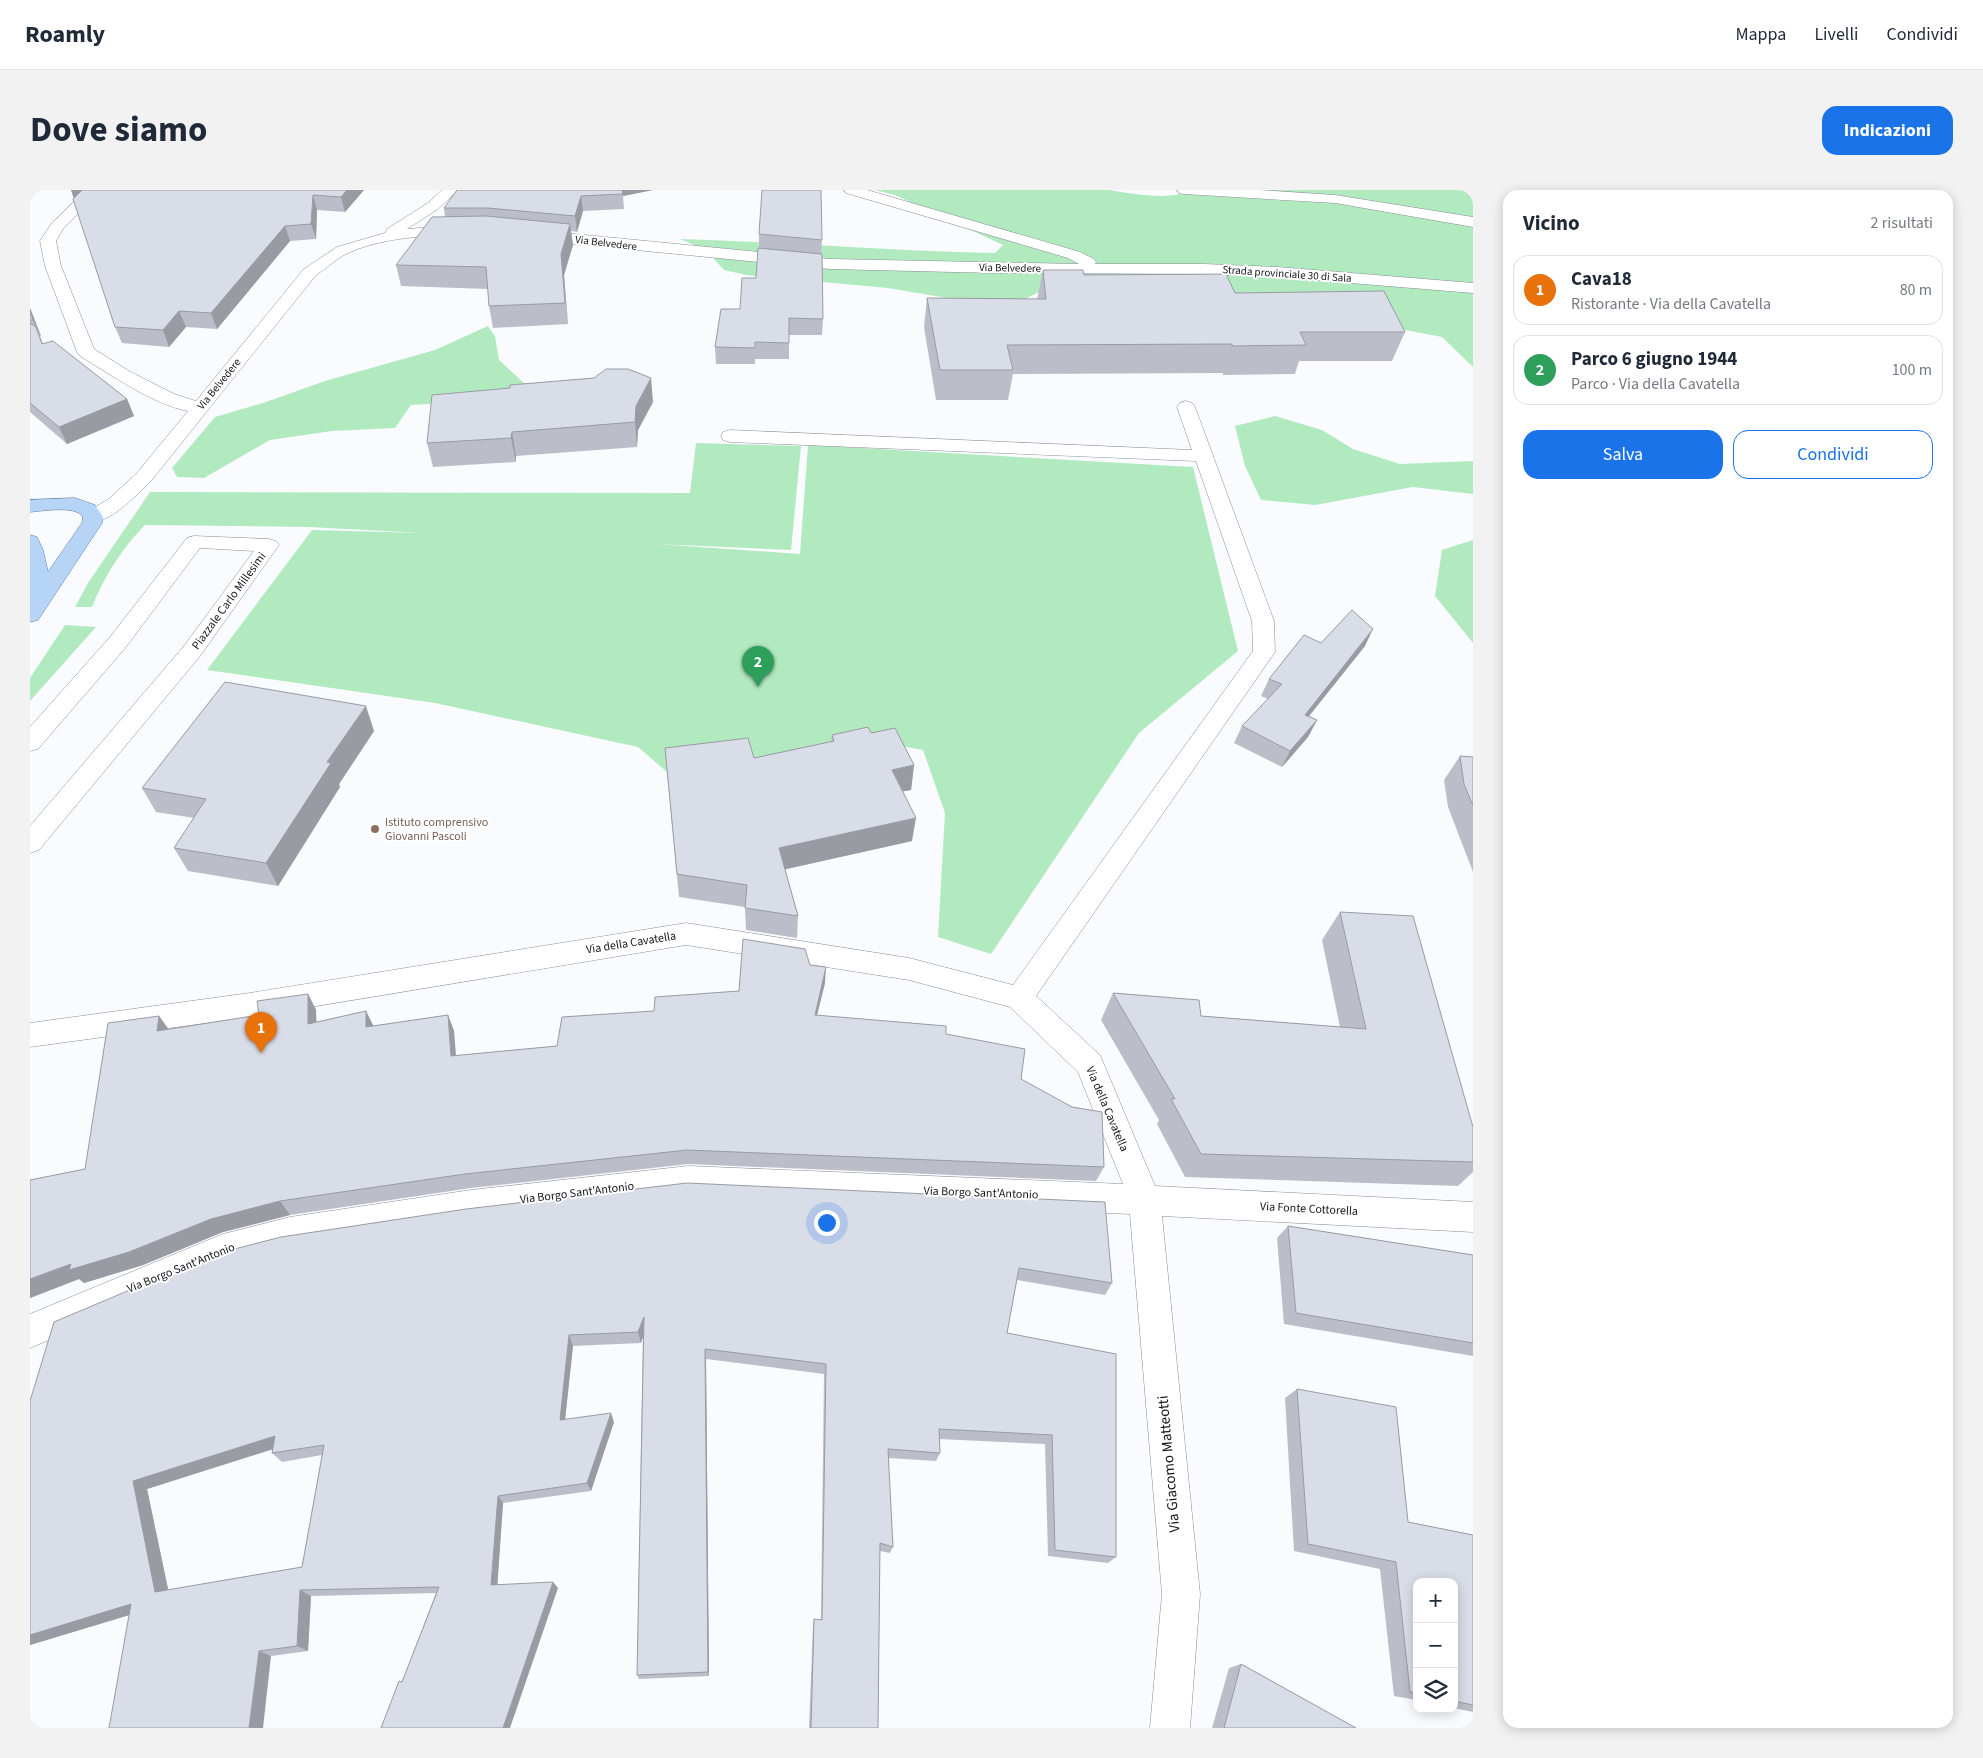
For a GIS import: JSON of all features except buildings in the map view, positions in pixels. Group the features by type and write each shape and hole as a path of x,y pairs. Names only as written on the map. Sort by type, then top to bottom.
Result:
{"main road":[{"path":"30,506 75,504 88,509 90,523 31,614"},
{"path":"30,518 52,506"},
{"path":"30,540 42,543 58,543 69,540 90,523"},
{"path":"30,540 38,562 40,587 31,614"}],"street":[{"path":"94,190 62,221 48,241 53,266 86,352 123,375 168,398 181,404 199,407"},
{"path":"382,238 433,206 451,190"},
{"path":"851,190 1074,254 1101,268"},
{"path":"1184,190 1335,199 1431,213 1473,222"},
{"name":"Via Belvedere","path":"90,523 117,502 144,477 310,272 342,251 382,238 432,231 471,230"},
{"name":"Via Belvedere","path":"519,233 830,264 1101,268"},
{"name":"Strada provinciale 30 di Sala","path":"1101,268 1278,272 1473,288"},
{"path":"1019,998 1264,652 1263,621 1186,407"},
{"path":"730,436 1204,456"},
{"path":"75,504 120,486 152,466"},
{"name":"Piazzale Carlo Millesimi","path":"30,743 118,642 194,542 269,545 192,651 30,843"},
{"name":"Via della Cavatella","path":"30,1035 250,1005 686,934 909,969 1019,998 1090,1064 1145,1200"},
{"name":"Via Borgo Sant'Antonio","path":"30,1331 223,1249 290,1232 470,1205 688,1180 1145,1200"},
{"name":"Via Fonte Cottorella","path":"1145,1200 1473,1217"},
{"name":"Via Giacomo Matteotti","path":"1145,1200 1181,1594 1170,1728"}],"green space":[{"path":"875,190 1109,190 1163,196 1193,190 1473,190 1473,367 1442,337 1331,316 1047,288 1007,308 888,288 746,275 724,270 706,250 680,239 995,253 1003,245 895,195"},
{"path":"488,326 495,336 499,360 526,385 513,399 411,405 395,428 332,431 270,440 204,478 177,477 172,468 215,417 266,402 325,381 435,350"},
{"path":"1275,416 1322,430 1353,449 1400,464 1473,461 1473,494 1413,487 1315,505 1261,500 1245,466 1235,426"},
{"path":"696,443 801,446 791,550 656,544 800,554 808,445 1193,467 1238,651 1139,733 991,954 938,937 945,813 923,750 891,744 667,772 638,747 435,703 207,670 312,530 424,533 308,527 145,525 114,563 92,607 75,607 88,583 150,492 690,493"},
{"path":"1473,540 1473,643 1435,596 1442,550"},
{"path":"65,625 96,627 30,701 30,678"}],"place":[{"name":"Parco 6 giugno 1944","path":"758,687"},
{"name":"Istituto comprensivo Giovanni Pascoli","path":"375,829"},
{"name":"Cava18","path":"261,1053"}]}
